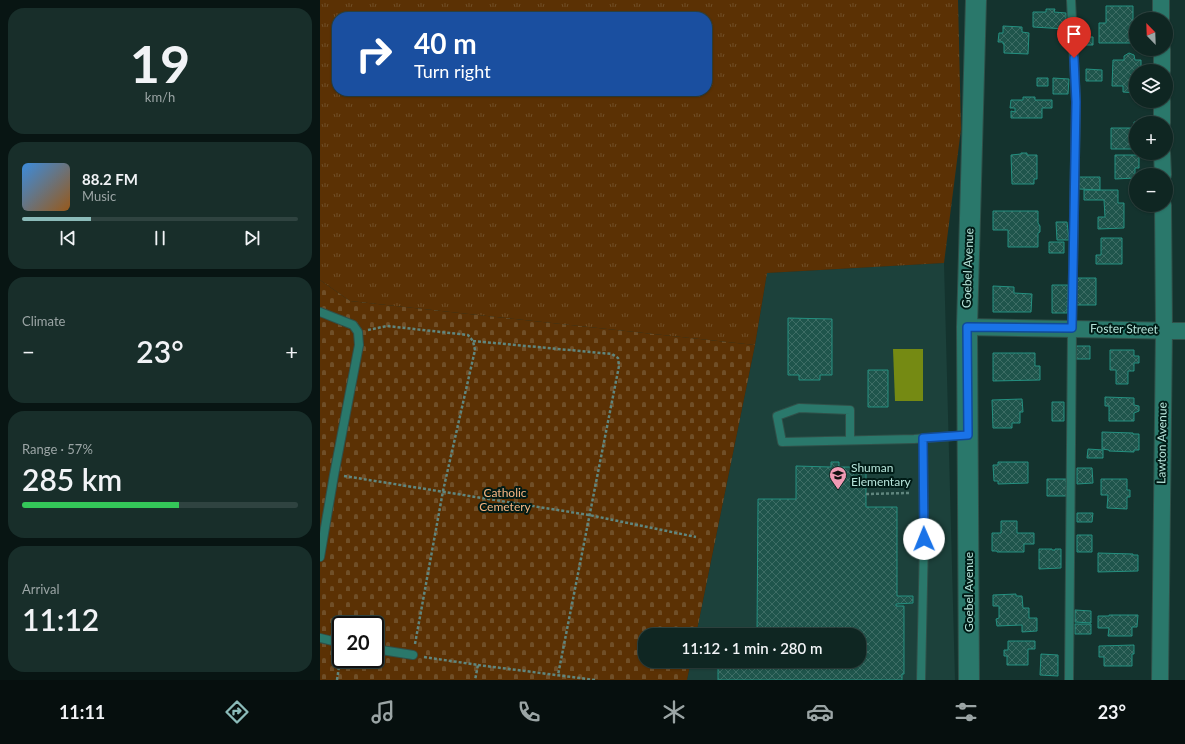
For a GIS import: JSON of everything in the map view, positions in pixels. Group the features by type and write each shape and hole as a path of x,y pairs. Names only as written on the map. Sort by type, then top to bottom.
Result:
{"street":[{"name":"Goebel Avenue","path":"969,680 967,327 976,0"},
{"path":"1161,0 1161,12"},
{"name":"Lawton Avenue","path":"1160,680 1164,330 1163,212"},
{"name":"Foster Street","path":"967,327 1185,331"}],"lane":[{"path":"1069,680 1072,328 1076,102 1071,0"},
{"path":"320,312 353,325 358,332 359,345 320,557"},
{"path":"850,440 850,410 799,408 777,416 782,442 923,438 968,435"},
{"path":"921,680 924,539 923,438"},
{"path":"320,638 332,641"},
{"path":"384,650 412,655"}],"path":[{"path":"358,332 387,326 468,336 473,341 475,350 443,491 412,655 595,680"},
{"path":"473,341 612,354 618,358 620,366 558,675"},
{"path":"334,475 589,515 696,537"},
{"path":"866,494 909,493"},
{"path":"475,680 478,665"},
{"path":"337,680 339,668"}],"shaded area":[{"name":"Shuman Elementary","path":"944,263 955,680 687,680 690,668 866,668 866,628 697,628 755,345 767,273"},
{"path":"893,349 923,349 923,401 895,401"}],"green space":[{"path":"320,0 958,0 961,129 944,263 767,273 755,345 350,301 320,280"},
{"name":"Catholic Cemetery","path":"320,280 350,301 755,345 697,628 638,628 638,668 690,668 687,680 320,680"}],"building":[{"path":"1106,6 1133,6 1133,12 1129,12 1129,43 1099,43 1099,23 1106,23"},
{"path":"1046,9 1055,9 1054,12 1066,13 1066,29 1033,27 1033,12 1046,12"},
{"path":"1003,26 1022,27 1022,32 1029,33 1028,54 1004,53 1003,42 998,42 999,33 1003,33"},
{"path":"1081,37 1093,37 1093,45 1081,45"},
{"path":"1129,53 1129,56 1134,56 1135,60 1141,60 1141,64 1129,64 1129,92 1123,92 1123,86 1112,86 1113,60 1124,60 1124,56"},
{"path":"1086,69 1102,70 1102,81 1086,81"},
{"path":"1037,78 1048,78 1048,86 1037,86"},
{"path":"1053,78 1069,79 1068,94 1053,94"},
{"path":"1023,97 1035,97 1035,100 1052,100 1052,108 1042,108 1042,118 1011,118 1011,111 1015,112 1015,108 1010,108 1011,100 1023,100"},
{"path":"1111,128 1129,128 1129,149 1111,149"},
{"path":"1027,153 1027,155 1037,155 1037,179 1034,179 1034,184 1012,184 1011,155"},
{"path":"1115,155 1129,155 1129,160 1139,160 1139,168 1129,168 1129,178 1115,179"},
{"path":"1079,177 1100,177 1100,190 1079,189"},
{"path":"1084,190 1118,190 1118,203 1124,203 1124,228 1098,229 1098,217 1105,217 1104,200 1084,200"},
{"path":"993,211 1038,211 1040,232 1038,233 1038,247 1008,247 1008,230 993,230"},
{"path":"1056,222 1067,222 1069,240 1057,240"},
{"path":"1101,238 1122,238 1122,264 1096,264 1096,255 1101,255"},
{"path":"1049,242 1064,242 1064,253 1049,253"},
{"path":"1076,278 1096,278 1096,305 1076,305"},
{"path":"1052,285 1068,285 1067,313 1052,313"},
{"path":"993,286 1014,287 1014,293 1032,294 1031,312 993,312"},
{"path":"788,318 832,319 832,375 820,375 820,380 799,380 799,375 788,375"},
{"path":"1076,346 1090,346 1090,359 1076,359"},
{"path":"1110,350 1134,350 1134,356 1139,356 1139,363 1134,363 1134,371 1128,371 1128,384 1116,384 1116,370 1110,370"},
{"path":"993,353 1035,353 1035,366 1040,366 1040,380 993,381"},
{"path":"868,370 888,370 888,407 868,407"},
{"path":"1105,397 1134,398 1134,405 1139,406 1139,411 1134,413 1134,421 1109,421 1109,406 1105,406"},
{"path":"1022,399 1023,412 1020,412 1020,423 1012,423 1012,428 993,428 992,400"},
{"path":"1052,402 1064,402 1064,421 1052,421"},
{"path":"1102,432 1139,434 1139,450 1134,450 1134,452 1109,451 1102,449"},
{"path":"1088,449 1103,450 1103,458 1087,458"},
{"path":"831,462 839,462 839,467 866,467 866,507 897,507 897,596 913,596 913,603 896,604 896,606 904,606 904,674 902,674 902,680 718,680 718,668 866,668 866,628 757,628 758,499 796,499 796,466 831,467"},
{"path":"998,462 1028,462 1028,483 998,484 998,481 994,481 993,465 998,465"},
{"path":"1077,468 1092,468 1093,483 1077,484"},
{"path":"1047,479 1066,479 1067,496 1047,496"},
{"path":"1101,479 1127,479 1127,490 1130,490 1130,497 1127,497 1127,509 1107,508 1108,495 1101,495"},
{"path":"1077,513 1093,513 1092,522 1077,522"},
{"path":"1001,521 1017,521 1017,533 1034,533 1034,544 1024,544 1024,552 992,551 992,533 1001,533"},
{"path":"1077,535 1092,535 1092,552 1077,552"},
{"path":"1039,549 1061,549 1061,568 1039,569"},
{"path":"1098,553 1138,555 1138,571 1098,572"},
{"path":"1016,594 1016,596 1022,596 1023,608 1029,608 1029,618 1037,618 1037,631 1022,632 1022,625 997,626 996,619 999,618 999,606 993,606 993,595"},
{"path":"1075,610 1091,611 1091,623 1075,622"},
{"path":"1138,615 1137,627 1132,627 1132,636 1108,636 1109,628 1098,628 1098,616"},
{"path":"1075,624 1091,624 1091,634 1075,634"},
{"path":"1008,641 1035,641 1035,649 1028,649 1028,665 1007,665 1007,656 1004,656 1004,650 1008,650"},
{"path":"1134,645 1132,666 1104,666 1104,657 1099,657 1099,646"},
{"path":"1041,654 1058,655 1058,676 1040,675"}],"place":[{"name":"Shuman Elementary","path":"838,490"}],"route":[{"path":"924,539 923,438 968,435 967,327 1072,328 1076,102 1074,58"}]}
